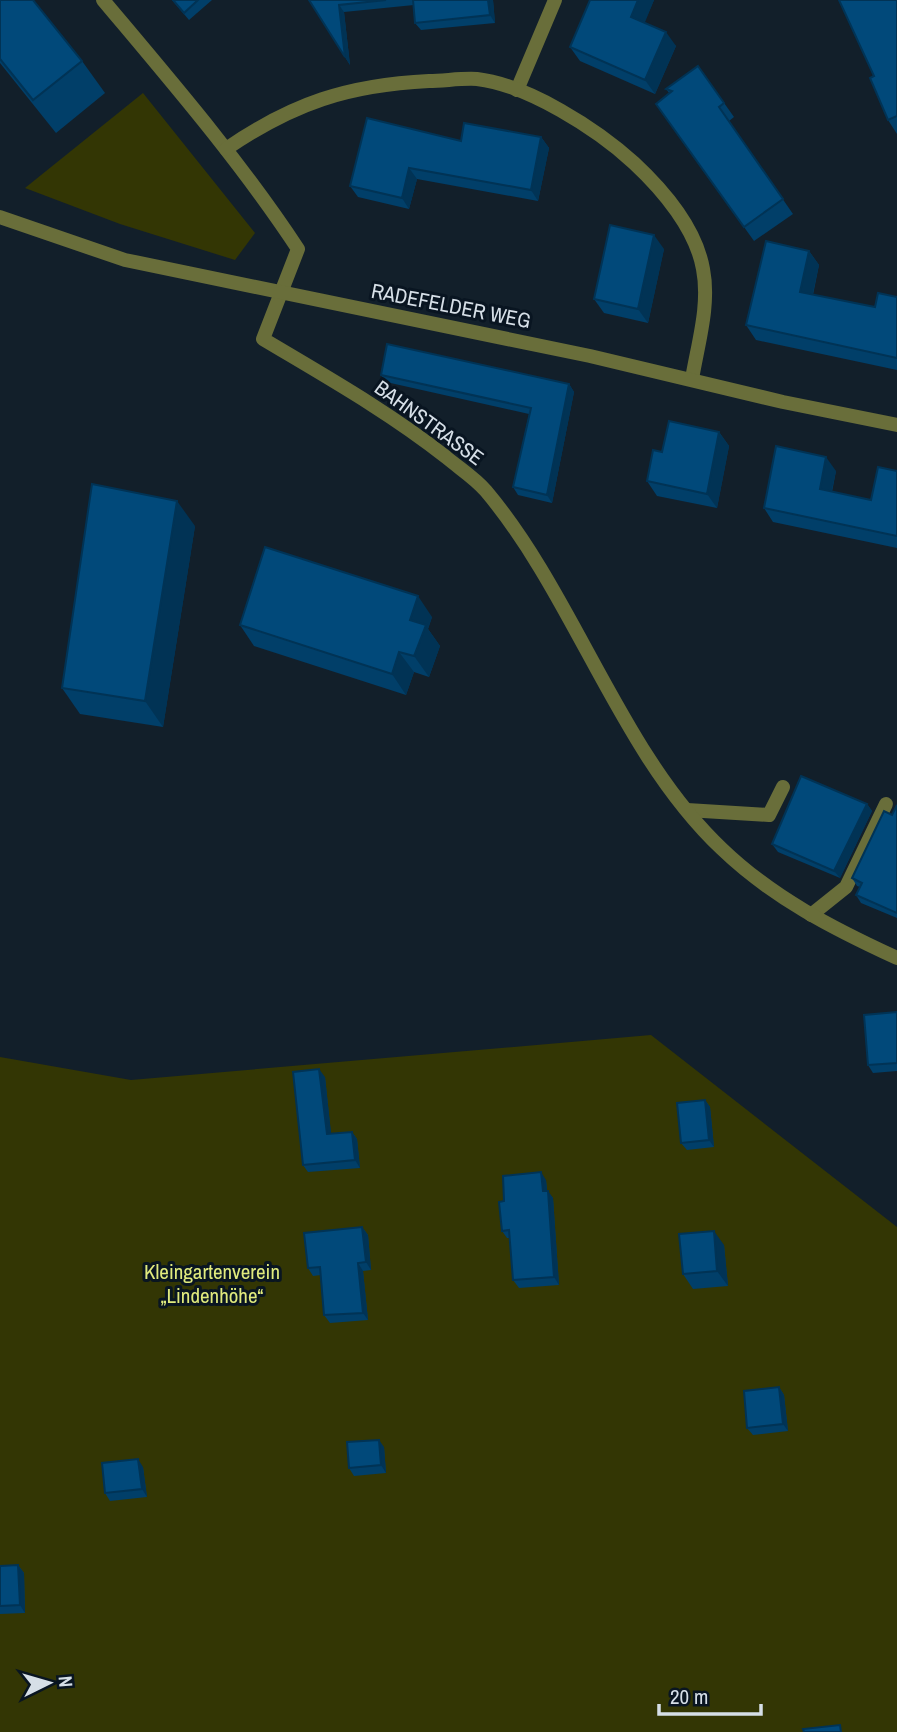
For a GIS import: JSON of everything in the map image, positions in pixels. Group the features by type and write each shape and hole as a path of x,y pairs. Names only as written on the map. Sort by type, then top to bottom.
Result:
{"street":[{"name":"BAHNSTRASSE","path":"103,0 226,149 262,195 298,249 263,339 400,423 485,490 538,568 660,775 687,810 731,857 769,888 834,929 897,957"},
{"path":"517,90 555,0"},
{"path":"226,149 259,126 335,93 375,85 477,79 517,90 603,137 647,175 683,222 703,267 705,292 692,379"},
{"name":"RADEFELDER WEG","path":"0,217 125,260 692,379 783,402 897,425"},
{"path":"687,810 769,815 783,787"},
{"path":"811,915 846,887 886,804"}],"green space":[{"path":"143,93 255,233 235,260 120,224 25,188"},
{"name":"Kleingartenverein „Lindenhöhe“","path":"651,1035 897,1227 897,1732 0,1732 0,1057 131,1080"}],"building":[{"path":"0,0 33,0 82,61 33,100 0,59"},
{"path":"173,0 198,0 184,13"},
{"path":"309,0 386,0 339,5 345,57"},
{"path":"413,0 488,0 490,15 415,23"},
{"path":"590,0 638,0 631,17 666,32 645,80 570,47"},
{"path":"839,0 897,0 897,116 888,120 870,78 874,76"},
{"path":"698,66 724,103 719,107 783,199 744,227 656,104 672,91 666,89"},
{"path":"367,118 461,141 464,123 541,137 531,190 409,168 402,198 350,186"},
{"path":"610,225 654,235 638,309 594,299"},
{"path":"766,241 809,251 800,292 875,307 878,293 897,297 897,358 746,325"},
{"path":"387,344 569,384 547,495 513,487 531,408 381,375"},
{"path":"669,421 719,432 707,494 647,481 653,450 662,452"},
{"path":"776,446 826,457 820,489 871,500 878,467 897,471 897,536 764,508"},
{"path":"92,484 177,501 145,701 62,688"},
{"path":"265,547 418,596 410,620 426,625 414,656 399,652 392,674 240,625"},
{"path":"801,776 867,804 834,871 772,844"},
{"path":"897,805 897,913 856,895 862,883 852,878 884,811 892,815"},
{"path":"897,1012 897,1063 868,1065 864,1015"},
{"path":"319,1069 327,1134 352,1132 355,1160 303,1165 293,1072"},
{"path":"705,1100 709,1140 681,1143 677,1103"},
{"path":"541,1172 543,1191 548,1191 554,1277 513,1280 509,1230 502,1231 499,1202 504,1201 503,1176"},
{"path":"362,1227 366,1262 358,1263 363,1313 324,1315 320,1267 308,1268 304,1233"},
{"path":"714,1231 717,1271 683,1274 679,1234"},
{"path":"779,1387 783,1424 747,1428 744,1391"},
{"path":"379,1440 381,1465 349,1468 347,1442"},
{"path":"138,1459 142,1489 105,1493 102,1463"},
{"path":"18,1565 20,1605 0,1606 0,1566"},
{"path":"840,1725 841,1732 804,1732 803,1729"}]}
